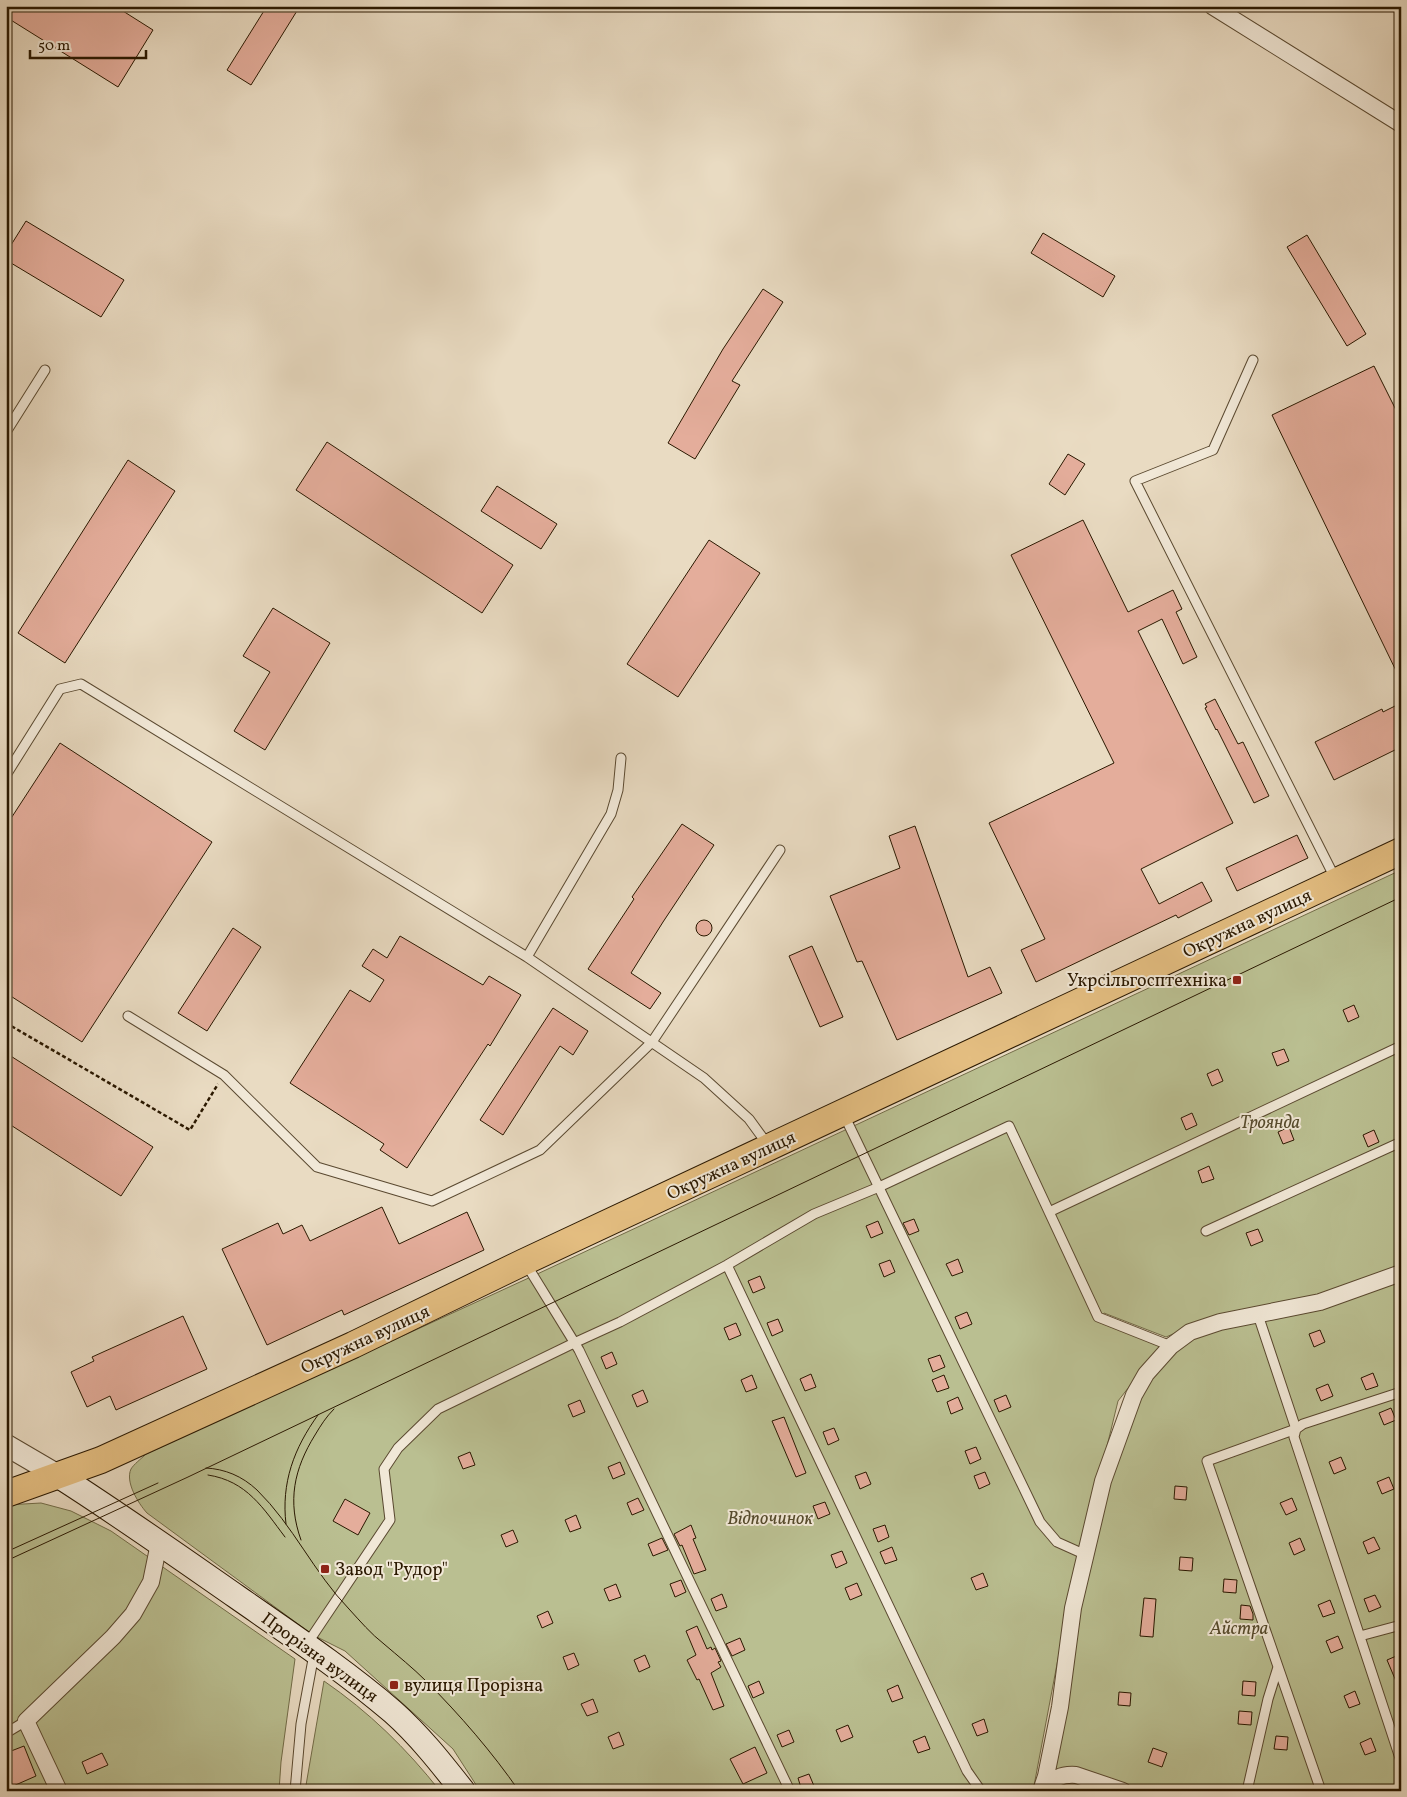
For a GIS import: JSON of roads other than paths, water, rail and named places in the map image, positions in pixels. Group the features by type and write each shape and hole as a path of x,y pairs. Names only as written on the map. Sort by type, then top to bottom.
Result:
{"main road":[{"name":"Окружна вулиця","path":"6,1494 59,1476 130,1447 353,1345 770,1146 1401,851"},
{"name":"Прорізна вулиця","path":"59,1476 160,1543 309,1648 394,1712 417,1736 463,1791"}],"street":[{"path":"1212,6 1401,124"},
{"path":"1043,1791 1060,1706 1073,1608 1103,1481 1134,1395 1146,1374 1171,1346 1190,1332 1220,1322 1320,1302 1401,1273"},
{"name":"Прорізна вулиця","path":"6,1445 59,1476"},
{"path":"59,1791 26,1721 114,1637 133,1614 151,1582 160,1543"},
{"path":"1043,1791 1057,1777 1069,1775 1076,1775 1123,1791"}],"lane":[{"path":"1253,360 1213,450 1135,481 1336,881"},
{"path":"6,432 45,370"},
{"path":"6,775 60,689 82,684 527,957 704,1078 749,1119 770,1146"},
{"path":"527,957 611,814 618,790 621,758"},
{"path":"128,1016 224,1075 317,1167 432,1201 540,1150 652,1042 780,850"},
{"path":"1049,1212 1401,1046"},
{"path":"843,1112 1040,1522 1058,1542 1086,1555"},
{"path":"295,1791 309,1648 313,1635 390,1520 384,1468 398,1448 438,1409 620,1322 727,1265 814,1214 879,1187 1008,1126 1098,1317 1171,1346"},
{"path":"1206,1231 1401,1142"},
{"path":"524,1262 574,1343 790,1791"},
{"path":"727,1265 967,1771 981,1791"},
{"path":"1258,1315 1296,1429 1294,1437 1401,1761"},
{"path":"1321,1791 1208,1461 1296,1429 1303,1424 1401,1392"},
{"path":"1360,1636 1401,1624"},
{"path":"1247,1791 1268,1699 1278,1667"},
{"path":"6,1733 26,1721"}],"tram line":[{"path":"6,1561 188,1477 1401,897"},
{"path":"301,1540 294,1512 295,1486 298,1473 302,1460 315,1435 334,1409"},
{"path":"286,1524 286,1494 291,1466 302,1440 318,1415"},
{"path":"206,1468 233,1474 257,1490 282,1518 336,1595 370,1632 421,1676 451,1707 487,1748 519,1791"},
{"path":"208,1475 233,1483 253,1497 285,1537"},
{"path":"6,1552 158,1483"}],"place":[{"name":"Укрсільгосптехніка","path":"1237,980"},
{"name":"Завод \"Рудор\"","path":"325,1569"},
{"name":"вулиця Прорізна","path":"394,1685"}],"park label":[{"name":"Троянда","path":"1270,1122"},
{"name":"Відпочинок","path":"770,1518"},
{"name":"Айстра","path":"1239,1628"}]}
